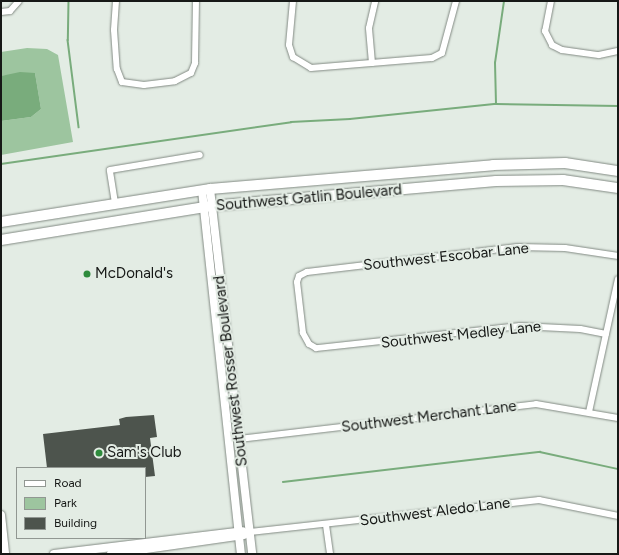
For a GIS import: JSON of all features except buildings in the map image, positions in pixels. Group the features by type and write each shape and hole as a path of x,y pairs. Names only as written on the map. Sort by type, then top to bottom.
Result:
{"main road":[{"name":"Southwest Gatlin Boulevard","path":"1,222 206,189 535,162 618,171"},
{"name":"Southwest Gatlin Boulevard","path":"1,240 207,207 525,180 563,180 618,188"}],"street":[{"path":"116,1 114,30 117,69 122,82 144,85 175,81 191,73 195,63 196,1"},
{"path":"293,1 289,45 293,56 311,68 432,58 442,53 456,1"},
{"path":"372,63 369,28 375,1"},
{"path":"551,1 545,31 552,45 562,50 599,55 618,51"},
{"path":"1,12 18,3"},
{"path":"115,204 110,170 200,155"},
{"name":"Southwest Rosser Boulevard","path":"206,189 242,554"},
{"name":"Southwest Rosser Boulevard","path":"207,207 239,440 252,554"},
{"name":"Southwest Escobar Lane","path":"316,348 309,344 303,333 297,282 299,276 306,272 518,248 565,248 618,256"},
{"path":"589,412 618,279"},
{"name":"Southwest Medley Lane","path":"316,348 520,326 580,329 606,334"},
{"name":"Southwest Merchant Lane","path":"239,440 523,405 547,404 618,418"},
{"name":"Southwest Aledo Lane","path":"54,554 239,533 326,525 538,500 618,516"},
{"path":"1,515 5,554"},
{"path":"326,525 330,554"},
{"name":"Southwest Aledo Lane","path":"111,554 239,533"}],"green space":[{"path":"27,48 47,49 58,55 73,142 1,155 1,121 31,117 41,109 35,73 1,76 1,52"}],"shaded area":[{"path":"20,72 35,73 41,109 31,117 1,121 1,76"}],"waterway":[{"path":"69,1 68,40 79,127"},
{"path":"496,104 495,63 504,1"},
{"path":"1,164 291,122 350,119 496,104 618,106"},
{"path":"283,482 540,452 618,469"}],"place":[{"name":"McDonald's","path":"87,274"},
{"name":"Sam's Club","path":"99,453"}]}
